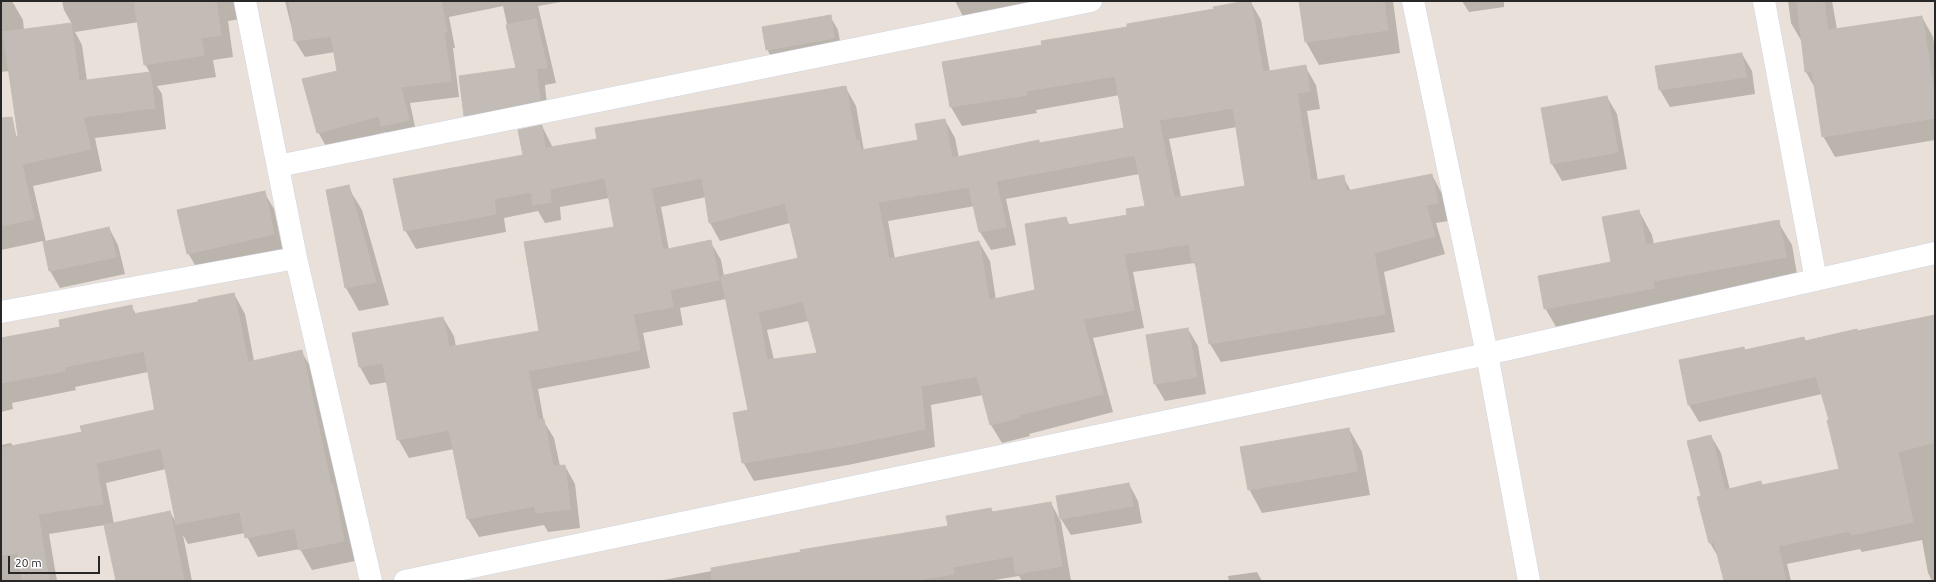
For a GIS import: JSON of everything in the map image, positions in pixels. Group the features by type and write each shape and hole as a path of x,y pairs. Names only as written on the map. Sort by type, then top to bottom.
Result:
{"street":[{"path":"245,1 296,258 370,581"},
{"path":"278,166 1091,1"},
{"path":"1413,1 1487,354 1529,581"},
{"path":"1764,1 1816,280"},
{"path":"405,581 1487,354 1935,253"},
{"path":"1,312 296,258"}],"building":[{"path":"134,1 216,1 221,35 201,38 204,55 144,65"},
{"path":"289,1 441,1 447,32 444,32 451,81 401,87 409,120 381,126 379,116 317,133 302,79 337,71 331,36 294,41"},
{"path":"1251,1 1263,72 1306,65 1310,91 1297,93 1311,181 1344,175 1346,191 1432,174 1438,203 1426,205 1435,236 1374,253 1385,314 1209,344 1195,261 1192,262 1189,244 1124,254 1134,310 1083,319 1103,394 1019,415 1020,417 990,425 977,376 921,386 925,429 837,447 742,463 733,413 748,410 721,276 798,258 785,203 709,223 702,178 651,188 663,250 711,240 719,280 670,290 673,307 633,314 640,350 528,371 538,420 544,419 553,466 565,465 570,509 536,513 535,506 467,519 449,430 397,440 383,363 359,367 352,333 443,317 449,347 539,331 524,242 614,227 605,178 550,189 551,202 533,205 531,192 494,199 496,214 404,231 393,179 523,155 518,130 542,125 545,148 597,139 595,128 846,86 856,141 859,141 861,150 918,140 915,124 945,119 952,158 1039,140 1039,143 1124,128 1115,76 1026,91 1027,95 950,107 942,62 1042,45 1041,41 1127,27 1127,24 1214,9 1213,7","holes":["1233,108 1245,186 1174,198 1159,120","1135,155 1145,206 1126,209 1127,215 1068,225 1066,217 1025,224 1035,290 989,300 979,241 889,259 878,202 969,187 979,232 1006,227 996,181","803,301 817,353 767,360 758,312"]},
{"path":"1299,1 1384,1 1388,30 1305,42"},
{"path":"1797,1 1824,1 1828,30 1922,16 1933,84 1935,84 1935,118 1822,137 1812,71 1805,72"},
{"path":"831,15 834,38 766,50 762,27"},
{"path":"536,19 547,67 536,69 540,100 464,116 459,76 516,68 506,25"},
{"path":"71,23 79,81 150,72 155,108 83,117 91,149 22,164 34,219 1,226 1,118 12,117 16,137 18,136 3,32"},
{"path":"1742,53 1746,77 1659,90 1655,66"},
{"path":"1607,96 1618,152 1551,164 1541,108"},
{"path":"349,185 376,282 345,288 326,190"},
{"path":"265,191 274,234 187,254 177,210"},
{"path":"1639,210 1646,245 1779,220 1786,257 1653,281 1654,288 1544,309 1538,276 1611,262 1602,217"},
{"path":"109,227 116,257 49,271 43,242"},
{"path":"234,293 248,362 302,350 331,485 333,485 344,541 299,550 295,528 245,538 240,512 176,524 161,448 96,463 103,504 38,514 49,581 22,581 18,553 1,555 1,448 82,432 80,426 154,410 154,406 144,351 64,367 65,371 1,383 1,338 60,327 59,320 132,305 133,314 198,302 198,300"},
{"path":"1935,315 1935,442 1898,452 1913,522 1851,535 1850,531 1778,546 1786,581 1724,581 1714,542 1709,543 1697,497 1701,496 1687,441 1711,435 1725,490 1761,481 1762,485 1839,469 1827,420 1829,420 1816,376 1688,405 1679,360 1744,347 1745,350 1804,337 1805,341 1857,329 1857,331"},
{"path":"1188,328 1197,377 1154,384 1146,335"},
{"path":"1349,428 1357,471 1248,490 1240,447"},
{"path":"1129,483 1133,506 1060,519 1056,496"},
{"path":"1051,502 1062,566 1016,574 1013,556 953,567 954,574 912,581 712,581 711,568 801,552 800,550 948,526 946,516 991,508 992,512"},
{"path":"170,511 184,581 116,581 104,525"}]}
